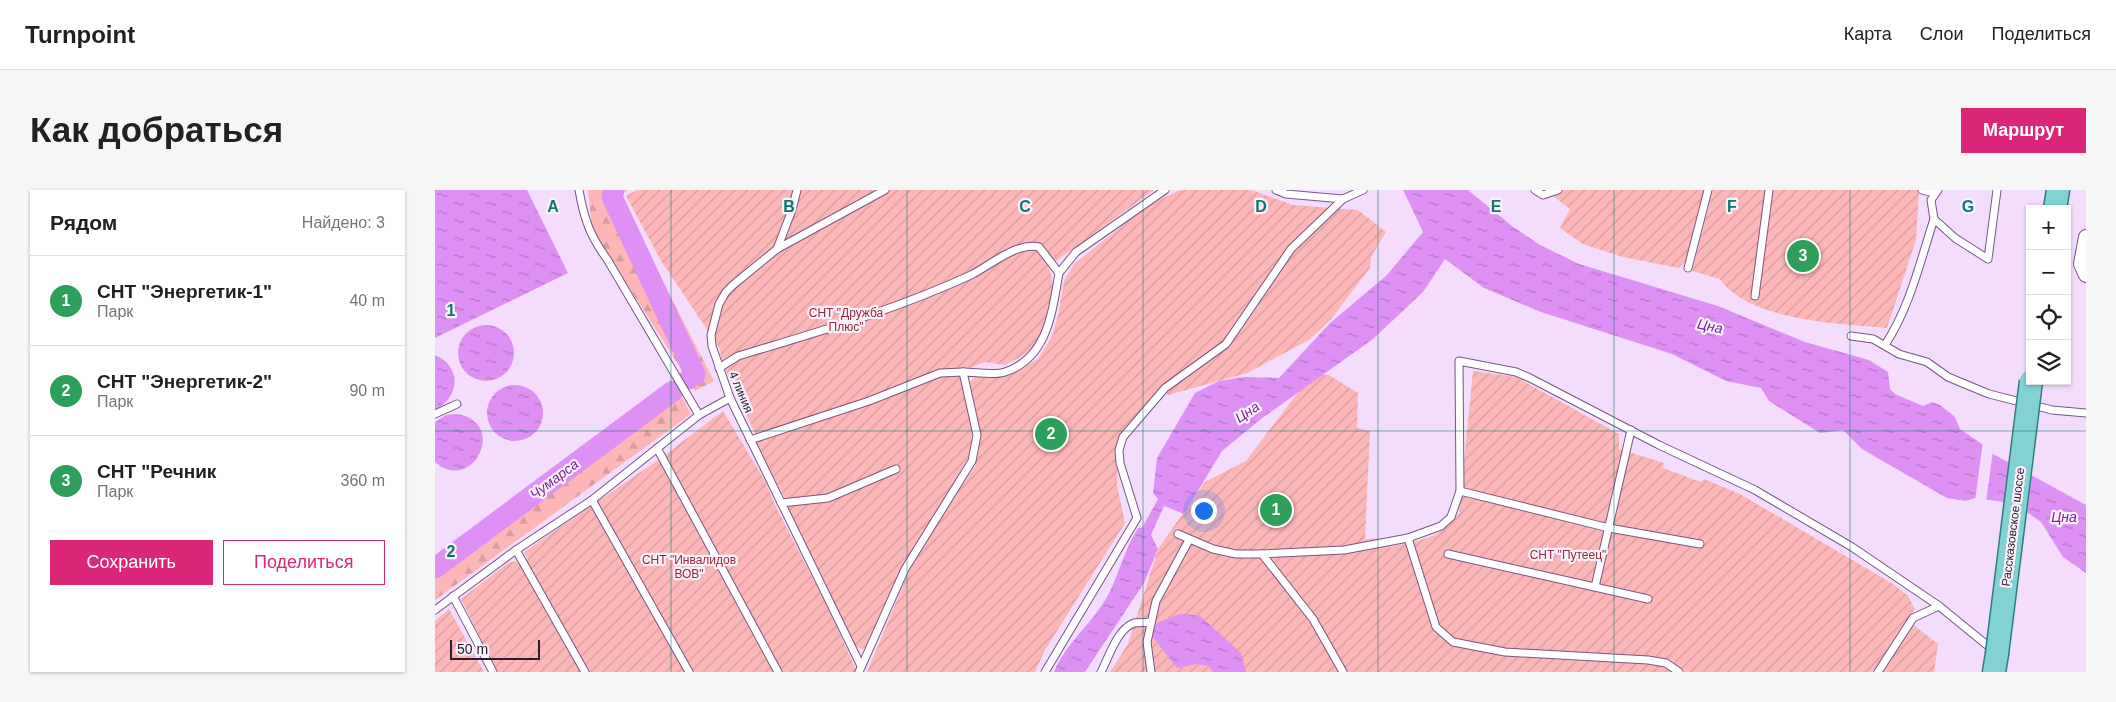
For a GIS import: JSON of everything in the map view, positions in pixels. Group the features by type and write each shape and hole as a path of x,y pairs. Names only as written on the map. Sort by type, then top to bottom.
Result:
{"main road":[{"path":"2055,205 2057,190"},
{"name":"Рассказовское шоссе","path":"1996,663 2031,385"}],"street":[{"path":"2086,237 2081,264 2086,274"}],"lane":[{"path":"579,190 585,222 595,242 607,259 699,415"},
{"path":"777,249 792,210 797,190"},
{"name":"4 линия","path":"860,669 730,398 719,368 711,335 719,304 726,292 777,249 885,190"},
{"path":"750,440 869,401 940,373 1004,373 1031,358 1038,349 1051,319 1059,274 1075,252 1165,190"},
{"path":"1276,190 1286,194 1343,199"},
{"path":"1045,672 1137,518 1120,463 1119,450 1123,437 1165,388 1226,344 1291,249 1343,199 1363,190"},
{"path":"1535,190 1543,195 1558,190"},
{"path":"1688,268 1708,190"},
{"path":"1755,296 1769,190"},
{"path":"1885,344 1895,330 1911,292 1934,220 1931,200 1936,192 1922,190"},
{"path":"1934,220 1955,238 1989,259 1997,190"},
{"path":"719,368 738,356 902,305 973,274 1025,245 1039,247 1043,250 1059,274"},
{"path":"1851,336 1873,339 1885,344 1899,354 1927,362 1948,377 1989,394 2052,410 2086,413"},
{"path":"1178,534 1213,549 1236,554 1262,554 1344,550 1408,538 1445,524 1454,511 1460,491 1459,361 1516,372 1755,490 1852,547 1939,606 1996,663"},
{"path":"860,669 905,569 974,456 977,435 963,372"},
{"path":"435,610 517,550 592,500 699,415 730,398"},
{"path":"435,414 457,404"},
{"path":"1595,587 1631,430"},
{"path":"657,448 778,672"},
{"path":"781,503 827,498 896,469"},
{"path":"1460,491 1609,528 1700,544"},
{"path":"592,500 689,672"},
{"path":"1408,538 1436,628 1453,642 1505,652 1648,660 1666,663 1679,672"},
{"path":"1151,672 1147,642 1150,622 1160,594 1189,540"},
{"path":"517,550 585,672"},
{"path":"1262,554 1313,619 1343,672"},
{"path":"1448,554 1648,599"},
{"path":"453,596 493,672"},
{"path":"1878,672 1913,618 1939,606"},
{"path":"1101,672 1118,638 1126,629 1135,623 1150,622"}],"green space":[{"path":"588,190 628,190 619,196 714,381 695,391 592,229"},
{"name":"СНТ \"Дружба Плюс\"","path":"637,190 1154,190 1048,267 1052,283 1051,305 1046,327 1035,346 1005,365 985,362 964,370 962,378 972,432 971,453 897,578 867,647 862,649 855,646 786,508 789,506 756,443 759,442 721,359 720,349 660,259 626,196"},
{"path":"1180,190 1251,190 1293,205 1358,210 1386,232 1371,257 1370,268 1331,319 1309,340 1247,373 1168,395 1164,390 1118,439 1117,485 1125,523 1045,650 1035,672 867,672 914,559 975,466 980,429 970,382 977,375 1007,376 1038,359 1052,336 1059,311 1064,281 1074,264 1147,206"},
{"path":"1545,190 1706,190 1687,261 1679,268 1623,257 1583,244 1560,228 1570,209"},
{"path":"1713,190 1919,190 1916,240 1887,328 1821,322 1773,312 1752,304 1734,293 1720,279 1692,271"},
{"name":"СНТ \"Путеец\"","path":"1473,371 1516,377 1619,434 1619,449 1664,463 1663,468 1701,482 1704,479 1740,494 1893,584 1908,596 1915,609 1907,620 1938,644 1934,672 1110,672 1128,644 1158,549 1205,482 1246,461 1311,375 1329,375 1358,393 1357,428 1370,431 1365,539 1387,538 1389,547 1428,538 1444,529 1459,513"},
{"path":"675,384 691,414 435,600 435,560"},
{"name":"СНТ \"Инвалидов ВОВ\"","path":"723,411 764,479 777,509 828,608 857,672 497,672 461,599 508,563 516,561 520,565 528,559 524,552 658,460"},
{"path":"449,609 484,672 435,672 435,621"}],"water":[{"path":"435,190 527,190 568,273 435,338"},
{"name":"Цна","path":"1403,190 1468,190 1512,226 1540,245 1579,264 1718,306 1805,342 1869,360 1888,372 1890,389 1895,394 1923,406 1932,402 1940,405 1955,417 1960,429 1993,454 2086,505 2086,573 2063,557 2041,522 2028,513 2004,502 1975,498 1966,501 1947,498 1862,449 1843,430 1820,433 1769,401 1761,388 1726,381 1672,354 1541,312 1484,288 1445,259 1423,292 1373,339 1261,419 1222,451 1184,514 1164,506 1151,535 1158,549 1144,583 1085,672 1054,672 1064,653 1104,602 1133,537 1138,528 1142,528 1158,499 1153,493 1157,458 1195,393 1219,381 1245,377 1279,378 1330,323 1386,276 1423,232"},
{"path":"481,325 491,325 506,333 512,342 514,353 512,364 506,373 491,381 481,381 470,376 463,369 458,358 458,348 463,337 470,330"},
{"path":"435,355 450,366 455,382 450,397 444,404 435,409"},
{"path":"510,385 520,385 535,393 541,402 543,413 541,424 535,433 520,441 510,441 499,436 492,429 487,418 487,408 492,397 499,390"},
{"path":"457,414 473,420 481,430 483,442 479,454 472,464 461,470 449,470 435,462 435,422 446,415"},
{"path":"1180,614 1199,615 1241,653 1246,672 1213,672 1209,666 1196,664 1177,668 1151,635 1157,623"}],"pier":[{"path":"1983,441 1993,451 1986,502 1975,501"}],"waterway":[{"name":"Чумарса","path":"614,190 612,197 695,374 689,379"},
{"name":"Чумарса","path":"435,568 673,391"}],"place":[{"name":"СНТ \"Речник","path":"1803,256"},
{"name":"СНТ \"Энергетик-2\"","path":"1051,434"},
{"name":"СНТ \"Энергетик-1\"","path":"1276,510"}]}
